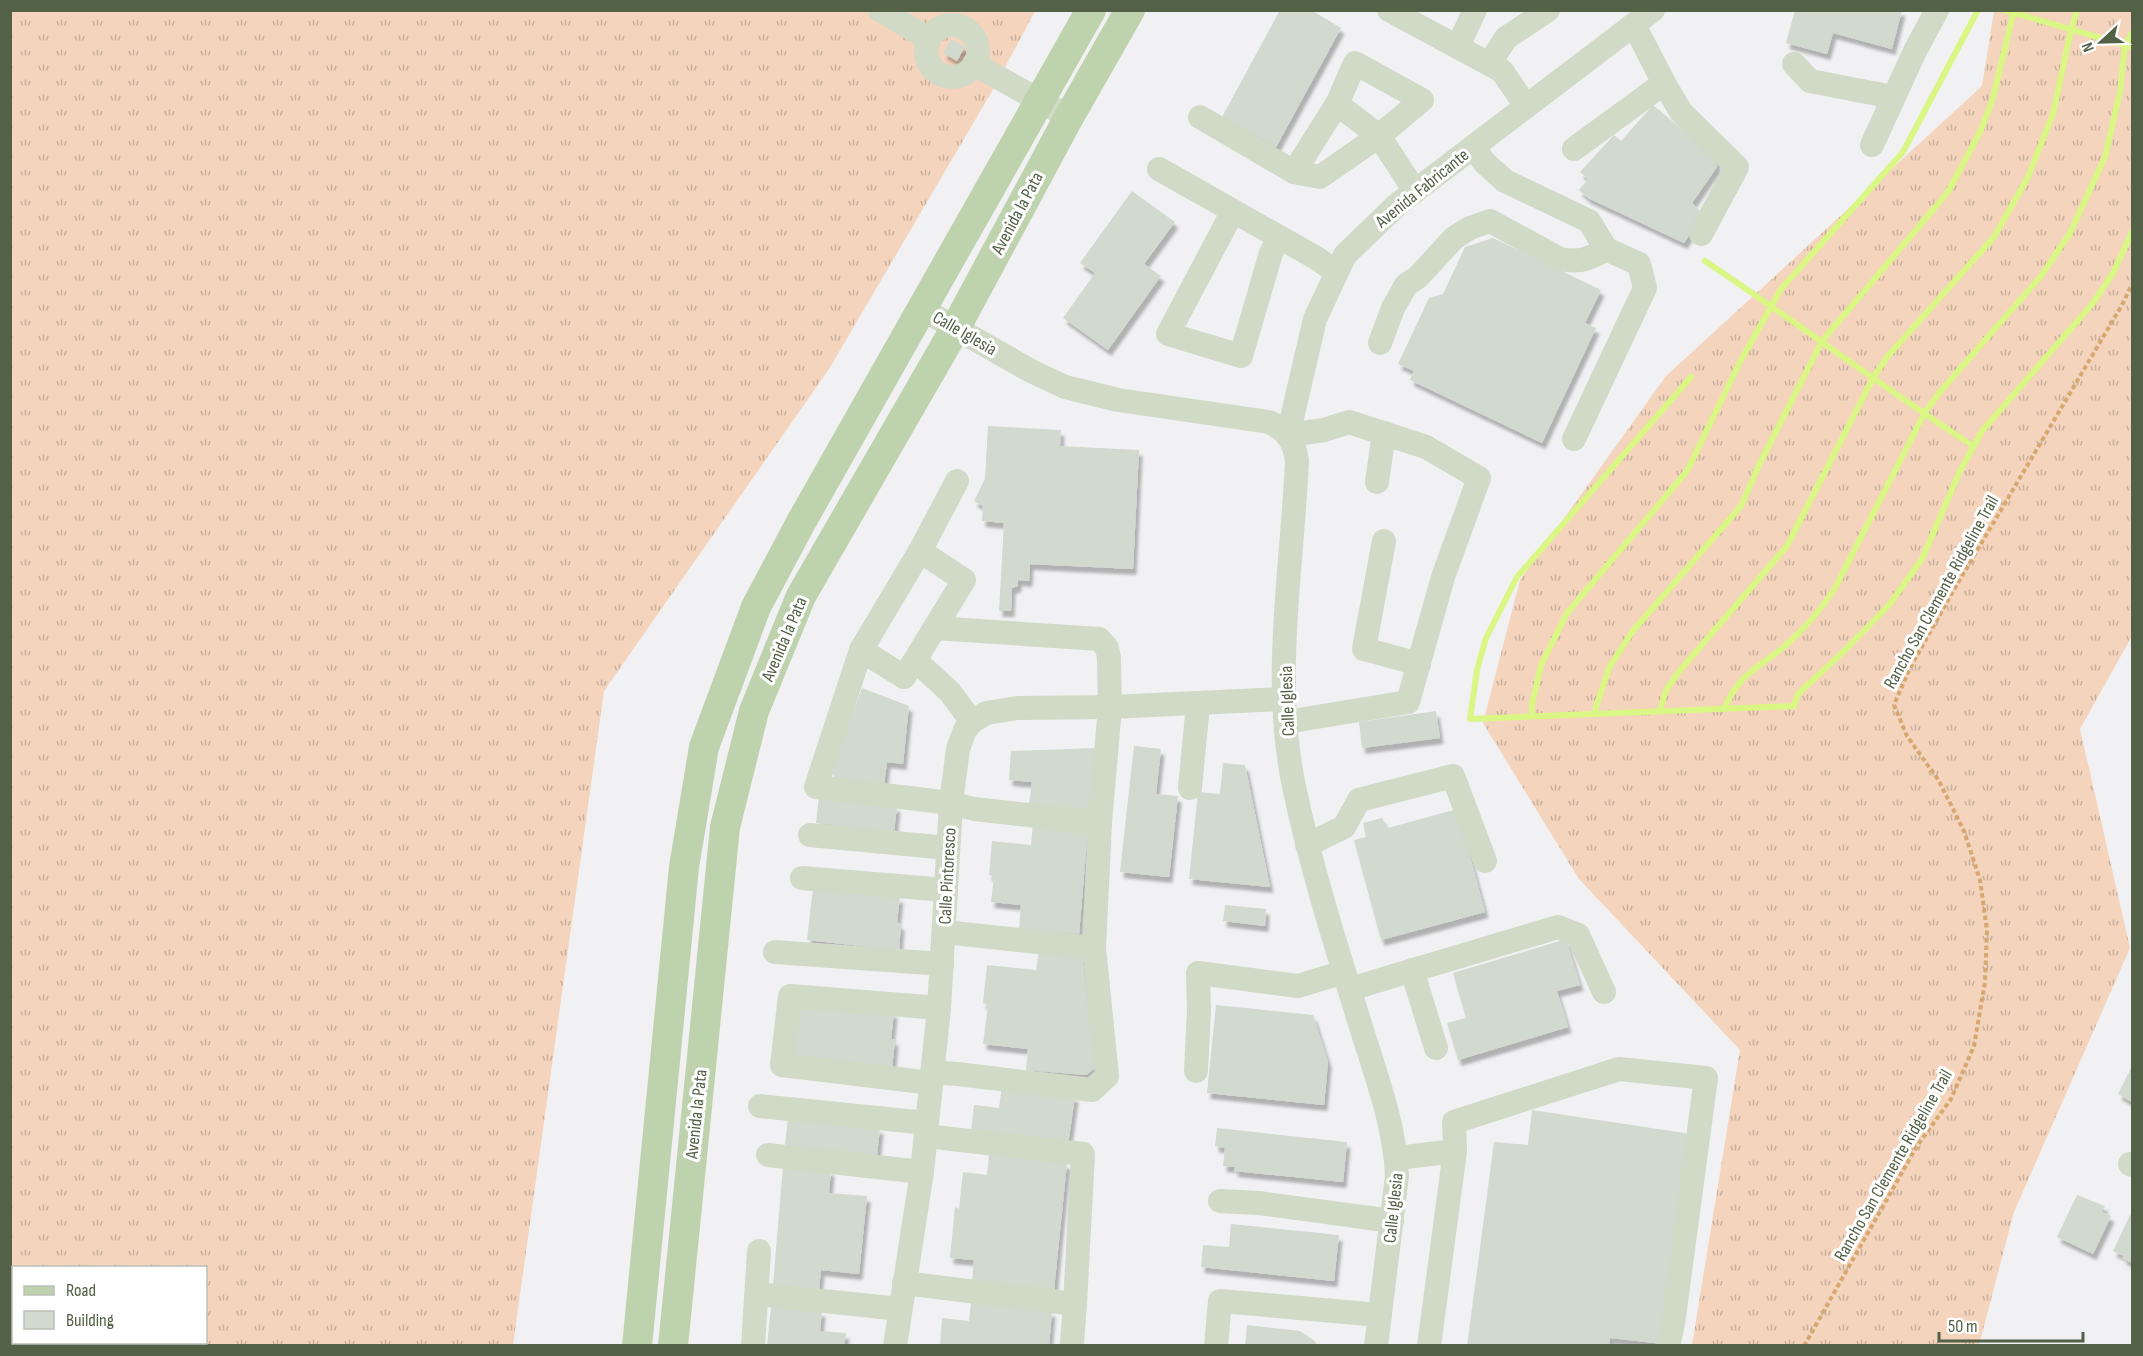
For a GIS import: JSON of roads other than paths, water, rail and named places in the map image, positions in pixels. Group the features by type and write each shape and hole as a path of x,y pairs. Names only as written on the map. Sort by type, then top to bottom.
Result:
{"main road":[{"name":"Avenida la Pata","path":"637,1346 684,867 704,747 756,606 800,524 1091,10"},
{"name":"Avenida la Pata","path":"673,1346 725,827 754,711 801,596 956,328 1069,117 1130,10"}],"street":[{"path":"880,10 928,39"},
{"path":"1389,10 1502,71 1526,106"},
{"path":"1458,46 1475,10"},
{"path":"1490,63 1506,38 1548,10"},
{"path":"1872,145 1893,97 1937,10"},
{"path":"1643,18 1664,83 1681,112 1737,167 1701,234"},
{"name":"Avenida Fabricante","path":"1288,435 1315,319 1345,255 1415,190 1643,18"},
{"path":"959,26 967,29 977,44 978,53 974,64 965,74 957,76 941,74 929,63 926,55 928,39 941,27 959,26"},
{"path":"1200,117 1294,172 1320,177 1379,136 1422,100 1355,63 1336,104 1294,172"},
{"path":"1794,63 1810,81 1893,97"},
{"path":"974,64 1069,117"},
{"path":"1574,149 1664,83"},
{"path":"1336,104 1379,136 1415,190"},
{"path":"1473,147 1485,163 1505,181 1589,220 1606,249 1639,264 1645,288 1574,439"},
{"path":"1159,169 1318,259 1336,272"},
{"path":"1233,211 1168,334 1241,356 1271,253 1279,237"},
{"path":"1380,342 1393,308 1406,285 1418,277 1454,237 1470,228 1490,221 1552,255 1572,262 1590,259 1606,249"},
{"name":"Calle Iglesia","path":"922,309 1031,371 1087,393 1118,400 1269,422 1288,435 1296,453 1286,619 1285,710 1294,788 1307,845 1388,1114 1397,1158 1392,1221 1376,1346"},
{"path":"915,660 950,692 972,722 986,713 1002,709 1198,704 1285,710 1408,702 1443,577 1479,478 1426,447 1349,422 1324,430 1288,435"},
{"path":"1377,482 1384,433"},
{"path":"957,481 920,551 861,650 816,787 951,803 974,809 1101,823"},
{"path":"1383,541 1364,649 1419,664"},
{"path":"861,650 904,677 964,580 920,551"},
{"path":"935,628 1099,639 1107,648 1110,707 1094,948 1107,1076 1092,1090 957,1074 931,1078 782,1065 790,996 939,1008"},
{"path":"1190,788 1198,704"},
{"name":"Calle Pintoresco","path":"895,1346 922,1172 939,1008 951,803 958,749 965,730 972,722"},
{"path":"1307,845 1344,827 1359,800 1453,776 1485,861"},
{"path":"810,835 948,848"},
{"path":"802,878 945,890"},
{"path":"1196,1071 1198,973 1298,986 1347,980 1412,970 1558,927 1578,935 1604,992"},
{"path":"944,932 1094,948"},
{"path":"775,952 942,964"},
{"path":"1412,970 1436,1048"},
{"path":"1429,1346 1455,1151 1454,1122 1619,1069 1706,1078 1673,1324 1668,1346"},
{"path":"760,1106 1083,1154 1072,1343"},
{"path":"1397,1158 1455,1151"},
{"path":"768,1155 922,1172"},
{"path":"1220,1201 1260,1203 1392,1221"},
{"path":"753,1346 759,1251"},
{"path":"904,1283 1075,1304"},
{"path":"757,1294 900,1309"},
{"path":"1216,1346 1220,1301 1380,1315"}],"waterway":[{"path":"1532,716 1532,704 1541,665 1567,613 1687,471 1741,360 1781,289 1903,152 1978,10"},
{"path":"2004,10 2132,47"},
{"path":"1595,714 1609,668 1632,632 1741,506 1759,465 1822,341 1948,192 1981,130 1993,98 2014,10"},
{"path":"1660,711 1666,690 1681,669 1787,546 1873,378 1887,357 1994,237 2028,177 2053,114 2077,10"},
{"path":"1724,709 1743,679 1793,639 1824,604 1835,588 1924,414 1939,393 2041,276 2070,233 2105,157 2120,92 2125,45 2132,33"},
{"path":"1691,377 1517,577 1486,638 1477,670 1470,719 1794,706 1798,694 1889,605 1922,559 1960,471 1982,431 2093,303 2113,273 2132,232"},
{"path":"1705,261 1973,446"}]}
